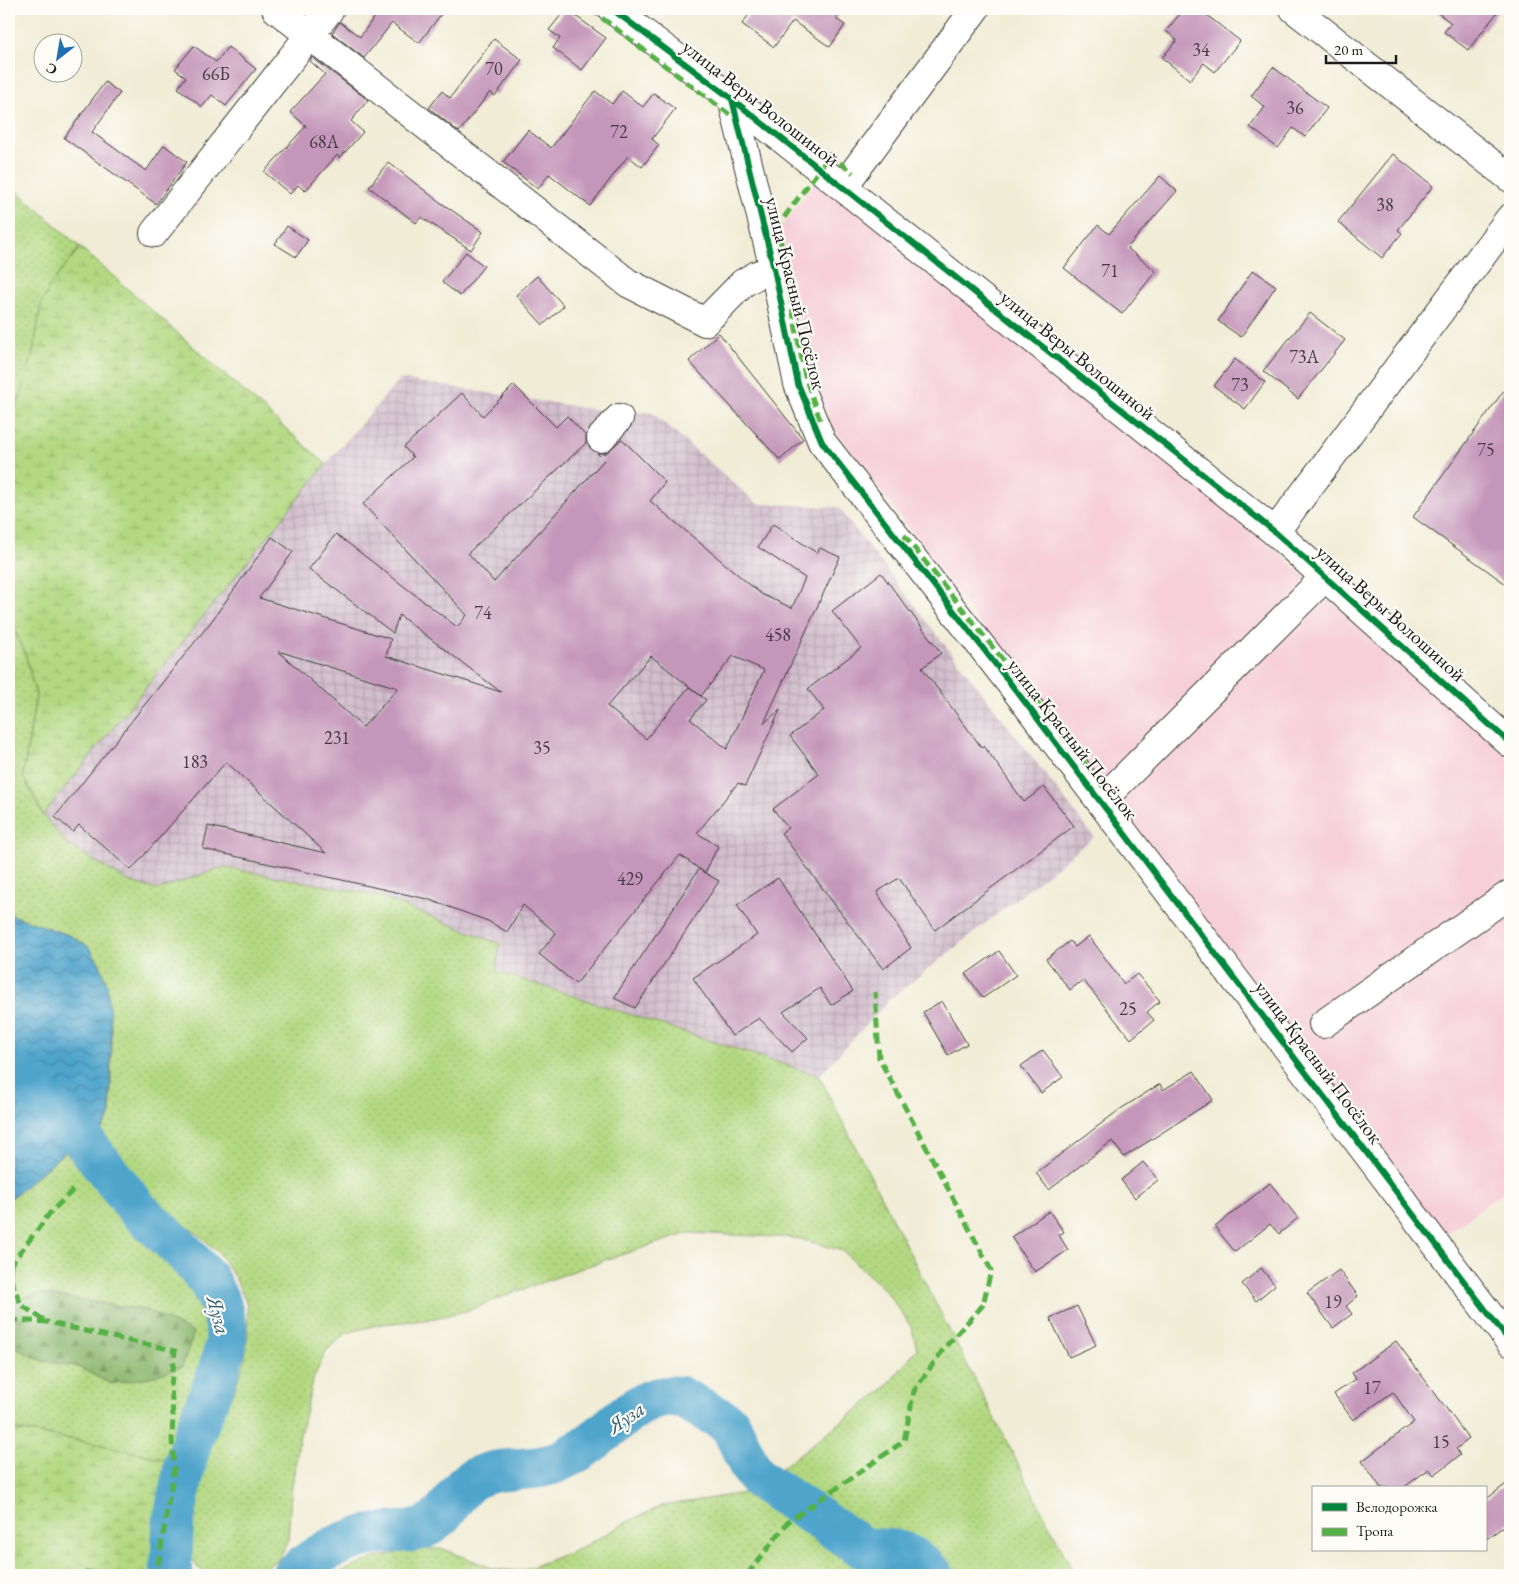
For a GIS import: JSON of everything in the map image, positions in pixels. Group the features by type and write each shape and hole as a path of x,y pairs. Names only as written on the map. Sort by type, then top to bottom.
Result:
{"street":[{"path":"276,9 628,283 664,302 705,322 743,283 757,275 774,269"},
{"path":"154,233 330,9"},
{"name":"улица Веры Волошиной","path":"612,9 732,99 1275,532 1510,743"},
{"path":"843,187 975,9"},
{"path":"1294,9 1510,178"},
{"name":"улица Красный Посёлок","path":"732,99 774,269 798,384 822,442 1101,801 1510,1342"},
{"path":"1275,532 1510,218"},
{"path":"1101,801 1326,576"},
{"path":"1323,1024 1510,894"}],"shaded area":[{"path":"817,180 1203,487 1510,757 1510,1187 1438,1240 834,428 815,390 781,227"},
{"path":"400,379 610,412 651,412 758,504 838,507 1094,837 889,1000 819,1076 496,970 223,867 157,890 128,881 68,845 43,815 326,464"}],"green space":[{"path":"9,184 80,247 52,283 24,388 9,418"},
{"path":"80,247 326,464 43,815 23,776 36,695 25,653 9,617 9,418 24,388 33,353 41,304 52,283"},
{"path":"9,617 25,653 36,696 23,776 43,815 68,845 128,881 157,890 223,867 376,895 500,944 496,971 819,1076 1075,1575 333,1575 374,1558 416,1549 444,1549 494,1569 521,1571 581,1548 629,1521 662,1506 750,1492 885,1388 917,1349 912,1328 886,1291 843,1251 797,1238 689,1233 602,1261 470,1310 426,1320 381,1324 346,1333 327,1350 314,1377 300,1434 291,1493 288,1539 280,1558 264,1568 244,1573 213,1575 198,1568 191,1557 191,1518 201,1460 233,1393 244,1363 248,1335 247,1304 235,1278 219,1253 198,1234 170,1216 150,1197 100,1132 110,1117 111,1030 107,984 100,964 89,947 71,936 9,914"},
{"path":"65,1152 185,1278 206,1309 209,1334 170,1461 90,1443 9,1429 9,1200"},
{"path":"42,1294 146,1310 194,1333 182,1367 154,1376 111,1384 76,1366 42,1361 9,1344 9,1300"},
{"path":"9,1429 90,1443 170,1461 153,1575 9,1575"}],"water":[{"path":"9,914 71,936 89,947 100,964 107,984 111,1030 110,1117 100,1132 65,1152 9,1200"}],"building":[{"path":"373,9 445,9 419,43 392,23 364,58 332,33 340,22 360,37 378,12"},
{"path":"566,9 606,38 582,70 553,48 560,38 549,30"},
{"path":"753,9 844,9 836,19 845,25 830,47 793,21 774,47 742,24"},
{"path":"1184,9 1199,9 1240,41 1215,72 1204,63 1190,80 1162,58 1177,40 1166,31"},
{"path":"1433,9 1500,9 1468,50 1444,32 1451,23"},
{"path":"494,39 522,60 495,96 490,92 459,132 429,108 442,91 450,98"},
{"path":"194,46 216,62 228,47 256,69 226,106 212,95 202,107 178,88 186,77 175,69"},
{"path":"312,57 368,100 351,121 363,132 340,158 337,155 305,191 298,185 290,194 264,172 306,126 290,112 325,74 310,61"},
{"path":"1273,67 1327,108 1305,137 1293,128 1278,148 1250,127 1265,107 1251,96"},
{"path":"105,82 120,93 92,132 146,171 164,145 187,162 156,204 64,138"},
{"path":"595,91 612,104 622,91 643,107 654,93 675,109 652,139 659,145 642,167 628,156 590,206 549,174 538,189 503,162 528,130 551,148"},
{"path":"1393,154 1433,186 1398,230 1402,233 1382,258 1338,222"},
{"path":"388,162 437,200 483,232 471,250 421,217 416,223 369,187"},
{"path":"1160,176 1177,191 1127,248 1156,271 1122,314 1064,268 1098,225 1109,234"},
{"path":"287,226 308,240 296,257 275,244"},
{"path":"466,252 484,266 460,296 442,282"},
{"path":"1253,270 1276,286 1241,337 1218,321"},
{"path":"537,276 564,306 543,325 516,295"},
{"path":"1310,313 1345,340 1298,399 1263,371"},
{"path":"719,333 803,439 780,460 689,361"},
{"path":"1235,359 1265,382 1245,409 1214,386"},
{"path":"1510,382 1510,587 1413,517"},
{"path":"514,385 556,427 567,416 586,436 586,443 468,553 494,582 604,460 597,453 606,453 622,439 665,482 650,501 761,594 792,608 805,578 758,547 773,524 817,553 820,548 840,557 764,723 780,710 745,786 738,783 697,833 718,846 705,873 680,855 576,984 539,954 556,933 523,905 507,932 488,921 427,899 203,849 208,826 326,853 226,762 131,870 79,825 73,832 55,817 210,623 272,537 293,552 259,598 391,639 386,656 501,692 399,615 393,633 309,569 336,534 457,627 467,615 363,504 413,457 404,447 462,393 483,416","holes":["278,651 398,688 363,727","651,656 701,696 733,656 764,670 727,749 690,719 706,700 689,687 646,739 607,706"]},
{"path":"881,573 941,653 922,668 982,748 984,746 1024,802 1044,787 1074,826 935,930 899,878 877,892 911,948 883,969 781,833 788,828 773,809 819,774 790,736 824,710 808,689 861,648 832,611"},
{"path":"699,869 719,881 635,1008 614,998"},
{"path":"778,878 853,991 831,1005 820,988 783,1012 808,1038 792,1052 759,1018 732,1036 693,978 757,935 737,905"},
{"path":"1089,936 1124,984 1137,974 1160,1001 1147,1012 1154,1020 1131,1039 1083,980 1070,990 1046,959 1070,941 1075,947"},
{"path":"999,951 1016,975 983,998 966,974"},
{"path":"942,1001 967,1044 948,1055 923,1012"},
{"path":"1043,1050 1063,1077 1041,1093 1021,1066"},
{"path":"1194,1071 1213,1100 1124,1157 1112,1141 1049,1190 1036,1173 1119,1110 1160,1084 1163,1090"},
{"path":"1143,1162 1158,1180 1135,1198 1121,1180"},
{"path":"1270,1183 1298,1218 1279,1234 1270,1224 1235,1252 1215,1227"},
{"path":"1049,1211 1064,1232 1059,1235 1068,1250 1035,1272 1011,1237"},
{"path":"1261,1268 1275,1285 1256,1301 1242,1284"},
{"path":"1339,1270 1358,1296 1346,1306 1352,1314 1333,1328 1307,1293"},
{"path":"1077,1306 1096,1345 1069,1357 1050,1318"},
{"path":"1396,1341 1469,1439 1456,1449 1460,1455 1434,1475 1429,1469 1406,1486 1380,1486 1362,1461 1414,1422 1393,1392 1353,1420 1334,1394 1356,1379 1352,1373"},
{"path":"1510,1481 1510,1522 1486,1539 1486,1499"}],"waterway":[{"name":"Яуза","path":"9,1066 84,1141 139,1211 182,1250 207,1278 220,1303 226,1326 226,1345 217,1376 186,1460 173,1524 171,1568 173,1575"},
{"name":"Яуза","path":"292,1575 324,1552 357,1538 424,1528 439,1517 462,1489 475,1478 492,1472 536,1468 556,1463 587,1446 623,1416 649,1401 663,1397 680,1397 725,1421 731,1426 750,1467 759,1479 863,1548 890,1550 908,1555 933,1575"}],"marked path":[{"path":"590,9 738,121"},
{"path":"820,420 805,377 777,227 830,155 853,173"},
{"path":"904,535 1109,794"},
{"path":"747,1575 788,1522 904,1441 914,1391 945,1347 983,1305 991,1270 879,1058 875,992"},
{"path":"9,1267 50,1213 75,1188"},
{"path":"11,1264 10,1277 21,1305 47,1322"},
{"path":"9,1320 47,1322 175,1351 171,1386 174,1469 157,1571 144,1575"},
{"path":"85,1572 113,1575"}],"cycle path":[{"path":"612,9 732,99 1275,532 1510,743"},
{"path":"732,99 774,269 798,384 822,442 1024,701 1510,1342"}]}
